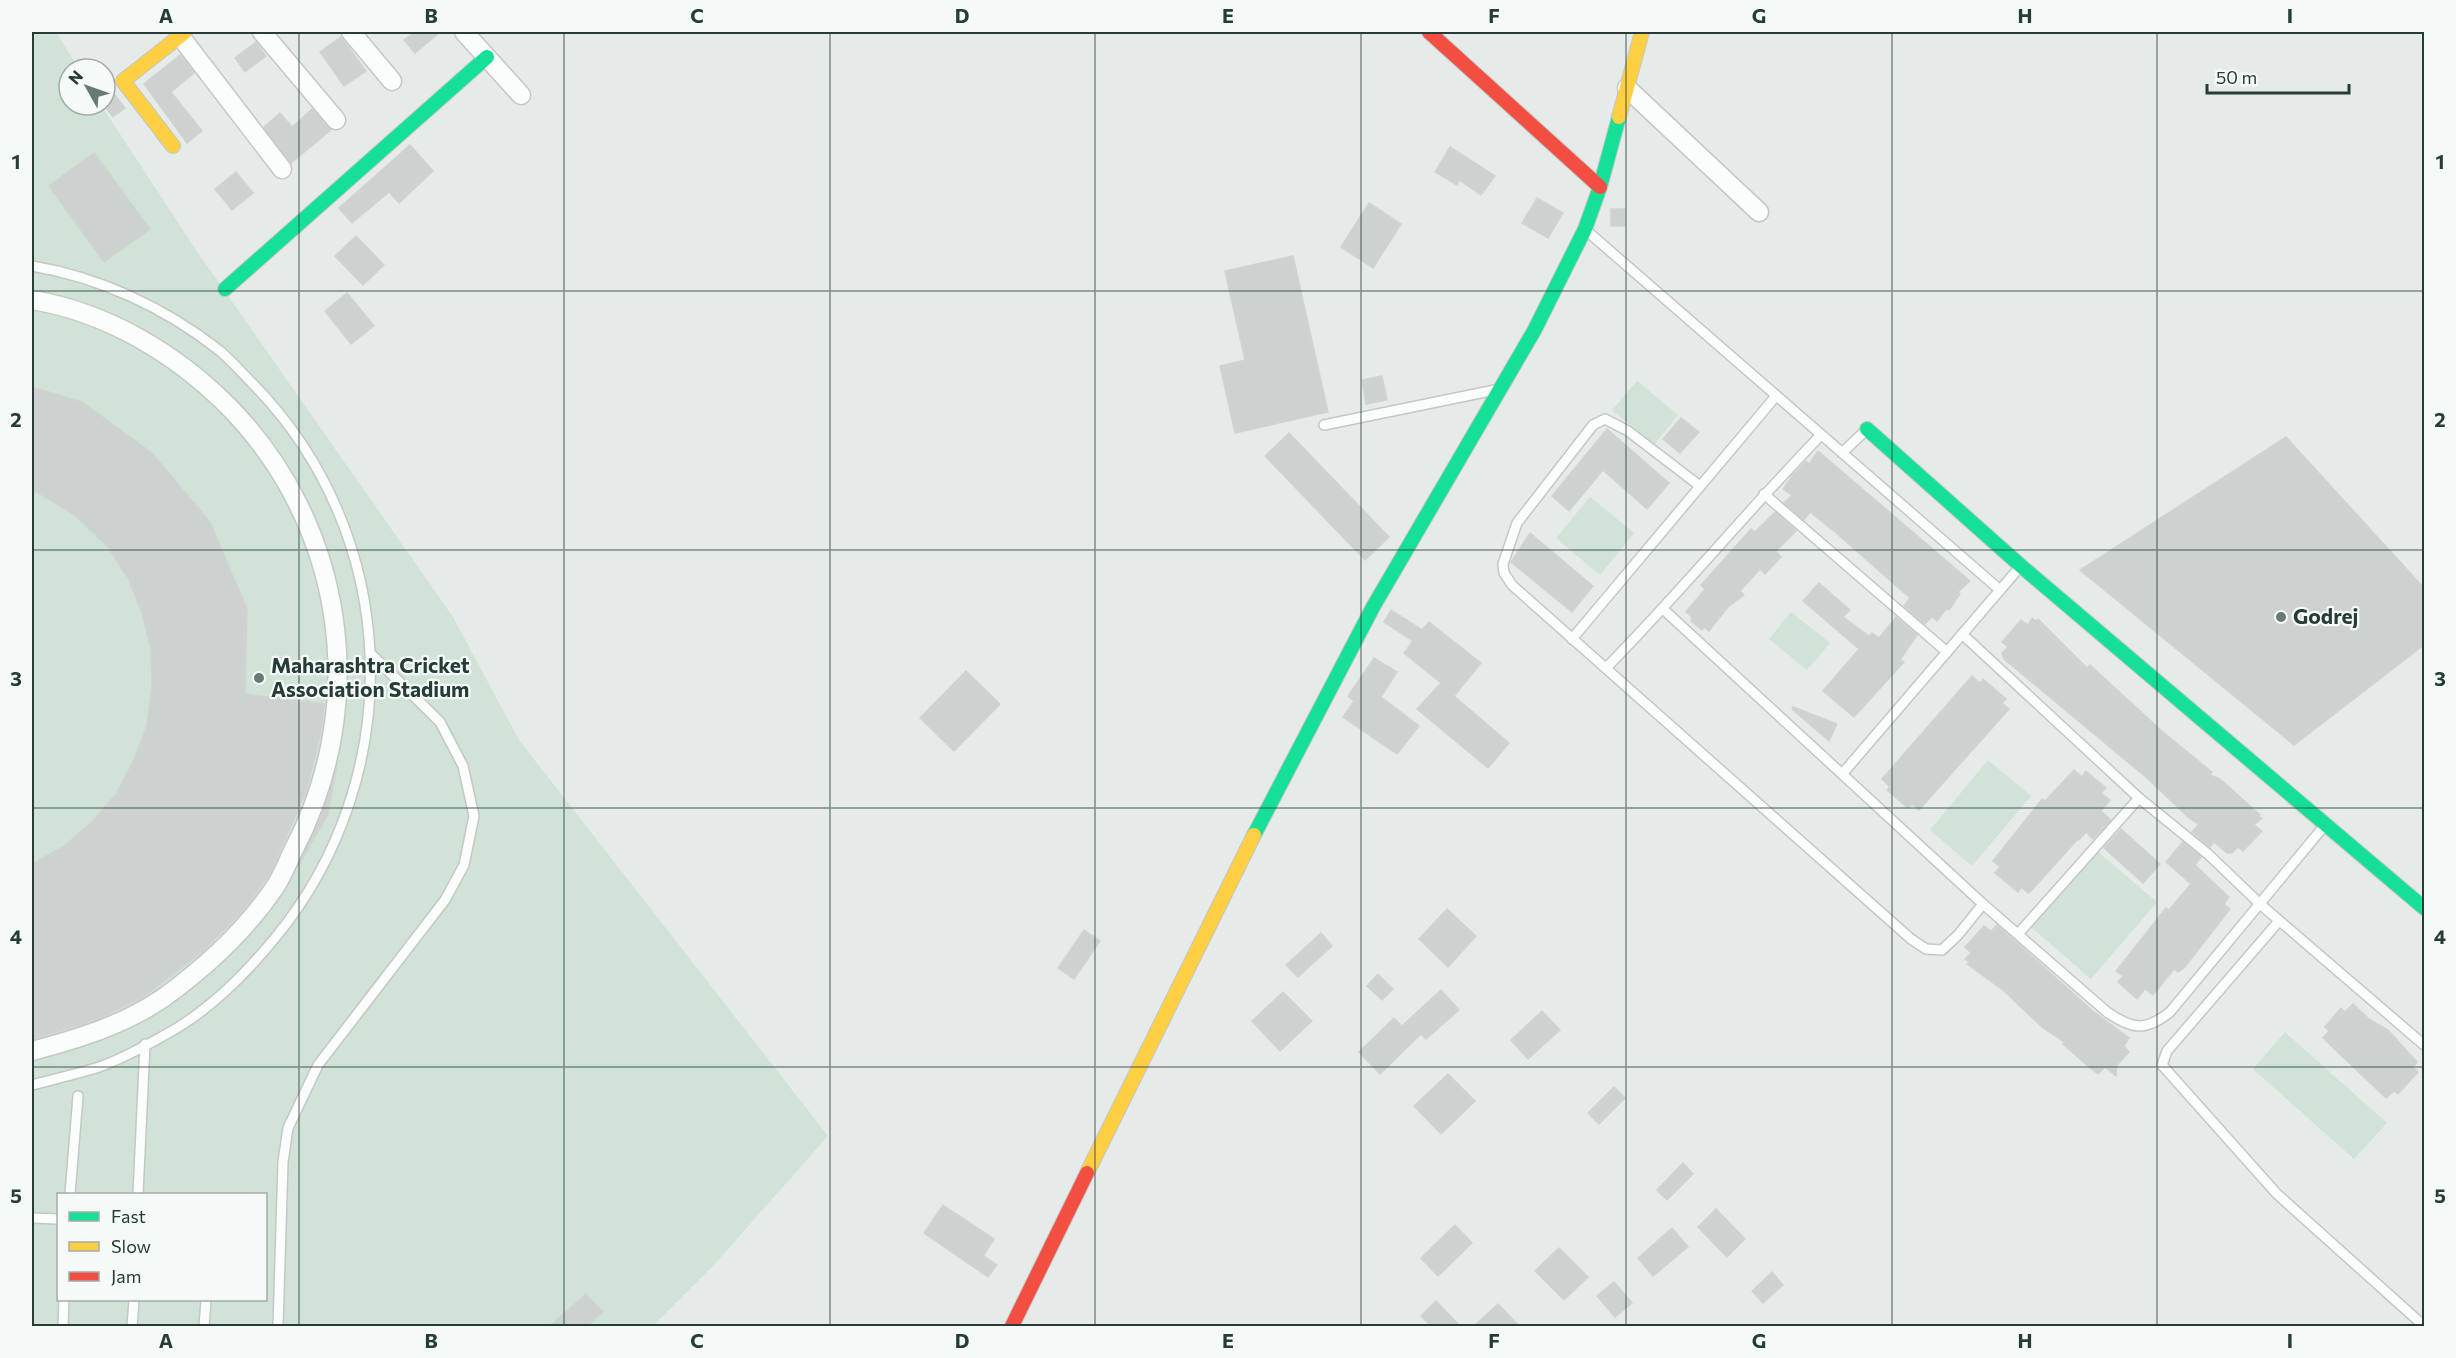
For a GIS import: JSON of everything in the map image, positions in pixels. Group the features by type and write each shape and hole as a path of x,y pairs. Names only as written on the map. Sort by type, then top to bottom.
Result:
{"street":[{"path":"262,32 336,120"},
{"path":"351,32 392,81"},
{"path":"465,32 521,95"},
{"path":"1429,32 1600,187"},
{"path":"173,146 123,81 183,34 282,169"},
{"path":"1016,1325 1282,777 1373,607 1501,389 1585,229 1600,187 1639,35"},
{"path":"225,289 487,57"},
{"path":"1627,88 1759,212"},
{"path":"32,300 58,304 132,333 199,377 256,434 299,502 327,577 339,657 334,737 328,759 312,815 275,886 224,949 161,999 89,1036 32,1051"},
{"path":"1867,429 2021,566 2111,640 2424,908"}],"lane":[{"path":"1585,229 2000,590"},
{"path":"32,266 66,272 147,304 220,351 281,413 328,487 340,518 359,569 372,655 366,742 343,827 303,904 247,972 179,1027 101,1066 32,1084"},
{"path":"1324,425 1501,389"},
{"path":"1572,639 1776,396"},
{"path":"1700,486 1628,431 1605,419 1593,424 1517,523 1503,564 1504,573 1512,585 1572,639 1911,939 1926,949 1942,950 1958,935 1983,904"},
{"path":"1842,453 1867,429"},
{"path":"1606,668 1664,609 1764,494 1821,435"},
{"path":"1764,494 1947,652"},
{"path":"1843,773 2021,566"},
{"path":"1664,609 1983,904 2107,1012 2124,1023 2146,1027 2156,1023 2170,1012 2325,825"},
{"path":"1962,634 2139,798 2208,854 2279,921 2424,1045"},
{"path":"278,1326 283,1162 288,1128 318,1065 445,900 464,865 474,816 463,766 440,722 372,655"},
{"path":"2018,934 2139,798"},
{"path":"2279,921 2167,1052 2162,1065 2297,1215 2424,1326"},
{"path":"138,1193 145,1044"},
{"path":"70,1193 78,1096"},
{"path":"32,1218 57,1219"},
{"path":"63,1326 64,1301"},
{"path":"132,1326 134,1301"},
{"path":"204,1326 206,1301"}],"green space":[{"name":"Maharashtra Cricket Association Stadium","path":"32,32 56,32 72,57 57,57 57,117 109,117 198,253 453,617 519,740 828,1136 713,1266 653,1326 32,1326"},
{"path":"1637,381 1678,415 1654,445 1612,410"},
{"path":"1590,497 1634,533 1600,575 1556,538"},
{"path":"1791,612 1830,643 1807,670 1769,639"},
{"path":"1988,760 2031,796 1972,866 1930,830"},
{"path":"2097,851 2157,902 2091,979 2031,927"},
{"path":"2285,1032 2387,1123 2354,1159 2253,1069"}],"building":[{"path":"415,32 440,32 415,53 404,40"},
{"path":"341,37 366,71 344,86 320,52"},
{"path":"256,42 266,56 245,72 235,58"},
{"path":"180,55 194,73 171,92 202,131 187,143 144,84"},
{"path":"117,98 125,108 117,114"},
{"path":"312,109 331,130 291,163 264,127 280,113 292,127"},
{"path":"410,145 433,171 399,203 389,192 352,223 339,208"},
{"path":"1450,147 1495,176 1481,195 1459,180 1457,185 1435,172"},
{"path":"94,153 150,229 104,262 49,186"},
{"path":"236,172 253,193 232,210 215,189"},
{"path":"1537,198 1563,213 1548,238 1522,223"},
{"path":"1369,203 1401,224 1373,268 1341,247"},
{"path":"1611,209 1625,209 1625,226 1611,226"},
{"path":"356,236 384,265 363,285 335,256"},
{"path":"1293,256 1328,412 1235,433 1220,366 1245,360 1225,271"},
{"path":"347,293 374,326 351,344 325,311"},
{"path":"1382,376 1387,400 1366,404 1362,380"},
{"path":"32,387 82,402 152,453 210,522 247,609 245,694 324,704 321,732 307,789 271,872 243,911 202,952 142,998 96,1020 32,1039 32,864 63,847 92,822 116,794 134,760 147,725 152,687 151,650 142,613 128,578 107,546 76,516 32,489"},
{"path":"1681,418 1699,432 1680,453 1663,439"},
{"path":"1607,429 1669,483 1647,509 1603,470 1569,511 1552,496"},
{"path":"1289,433 1389,537 1365,560 1265,456"},
{"name":"Godrej","path":"2286,437 2424,588 2424,645 2294,745 2080,570"},
{"path":"1818,451 1970,581 1958,592 1960,594 1949,610 1947,608 1937,621 1932,617 1925,624 1904,606 1910,598 1835,532 1810,512 1804,520 1784,503 1792,495 1783,489 1806,461 1809,464"},
{"path":"1775,512 1796,531 1776,551 1781,557 1765,574 1760,569 1740,591 1744,595 1728,607 1709,631 1704,627 1702,630 1691,621 1692,617 1686,612 1705,589 1701,585 1751,529 1755,532"},
{"path":"1530,533 1593,586 1572,612 1511,562"},
{"path":"1819,583 1850,610 1843,617 1869,636 1872,633 1879,638 1896,617 1917,635 1900,660 1904,662 1854,717 1823,691 1859,649 1803,601"},
{"path":"1391,610 1422,630 1429,622 1481,663 1454,696 1509,743 1488,768 1417,709 1441,683 1404,653 1413,641 1384,622"},
{"path":"2032,618 2036,621 2038,619 2087,668 2090,665 2163,732 2212,772 2210,775 2220,779 2260,815 2259,817 2262,818 2254,825 2262,831 2243,851 2238,847 2232,853 2227,853 2214,842 2210,847 2192,832 2199,824 2190,819 2147,778 2004,659 2002,653 2008,647 2002,642 2021,620 2028,625"},
{"path":"1374,658 1397,672 1381,697 1419,726 1397,754 1343,717 1354,701 1348,696"},
{"path":"966,671 1000,704 954,751 920,718"},
{"path":"1972,676 1980,683 1983,679 2006,699 2002,703 2009,709 1919,810 1912,804 1908,808 1887,790 1890,787 1882,779"},
{"path":"1793,707 1837,724 1829,741 1792,709"},
{"path":"337,764 328,814 298,867 328,797"},
{"path":"2074,770 2082,777 2086,771 2106,788 2101,793 2110,800 2101,811 2111,820 2093,839 2086,832 2078,839 2031,891 2028,893 2021,887 2018,892 1995,873 2000,867 1993,861 2042,799 2045,801"},
{"path":"2121,829 2160,864 2143,883 2104,848"},
{"path":"2183,842 2201,857 2195,865 2229,897 2224,904 2230,909 2184,968 2178,972 2174,969 2153,995 2145,989 2137,999 2118,982 2123,976 2116,971 2166,908 2169,910 2191,884 2166,862"},
{"path":"1447,909 1476,936 1448,967 1419,939"},
{"path":"1997,925 2093,1011 2129,1038 2124,1046 2129,1052 2117,1065 2116,1076 2105,1067 2098,1074 2090,1068 2063,1044 2064,1042 2042,1027 2004,991 1967,964 1969,962 1965,959 1971,953 1965,947 1984,926 1991,931"},
{"path":"1084,930 1100,941 1074,979 1058,968"},
{"path":"1321,933 1332,946 1298,977 1286,965"},
{"path":"1378,974 1393,989 1382,1000 1367,986"},
{"path":"1441,990 1459,1010 1426,1039 1421,1034 1380,1074 1359,1052 1394,1018 1402,1026"},
{"path":"1283,992 1312,1021 1280,1051 1252,1021"},
{"path":"2353,1004 2369,1019 2388,1030 2417,1062 2413,1067 2418,1072 2398,1094 2394,1091 2386,1098 2323,1038 2329,1031 2325,1027 2341,1008 2345,1012"},
{"path":"1542,1011 1560,1030 1528,1059 1511,1040"},
{"path":"1448,1074 1475,1101 1441,1134 1414,1106"},
{"path":"1614,1087 1625,1098 1599,1124 1588,1113"},
{"path":"1683,1163 1693,1174 1667,1200 1657,1190"},
{"path":"943,1205 994,1239 983,1256 997,1265 988,1277 924,1233"},
{"path":"1716,1209 1745,1239 1727,1257 1698,1227"},
{"path":"1455,1225 1472,1243 1438,1276 1421,1258"},
{"path":"1672,1228 1688,1247 1653,1276 1638,1258"},
{"path":"1559,1248 1588,1277 1564,1300 1535,1271"},
{"path":"1772,1272 1783,1285 1763,1303 1752,1291"},
{"path":"1614,1282 1632,1303 1615,1317 1597,1296"},
{"path":"586,1294 603,1312 587,1326 550,1326"},
{"path":"1436,1301 1460,1326 1431,1326 1421,1316"},
{"path":"1498,1304 1519,1326 1474,1326"}],"traffic: fast":[{"path":"225,289 487,57"},
{"path":"1254,835 1373,607 1534,331 1585,229 1600,187 1619,117"},
{"path":"1867,429 2021,566 2424,908"}],"traffic: slow":[{"path":"173,146 123,81 185,32"},
{"path":"1619,117 1642,32"},
{"path":"1087,1173 1254,835"}],"traffic: jam":[{"path":"1429,32 1600,187"},
{"path":"1012,1326 1087,1173"}],"place":[{"name":"Godrej","path":"2281,617"},
{"name":"Maharashtra Cricket Association Stadium","path":"259,678"}]}
